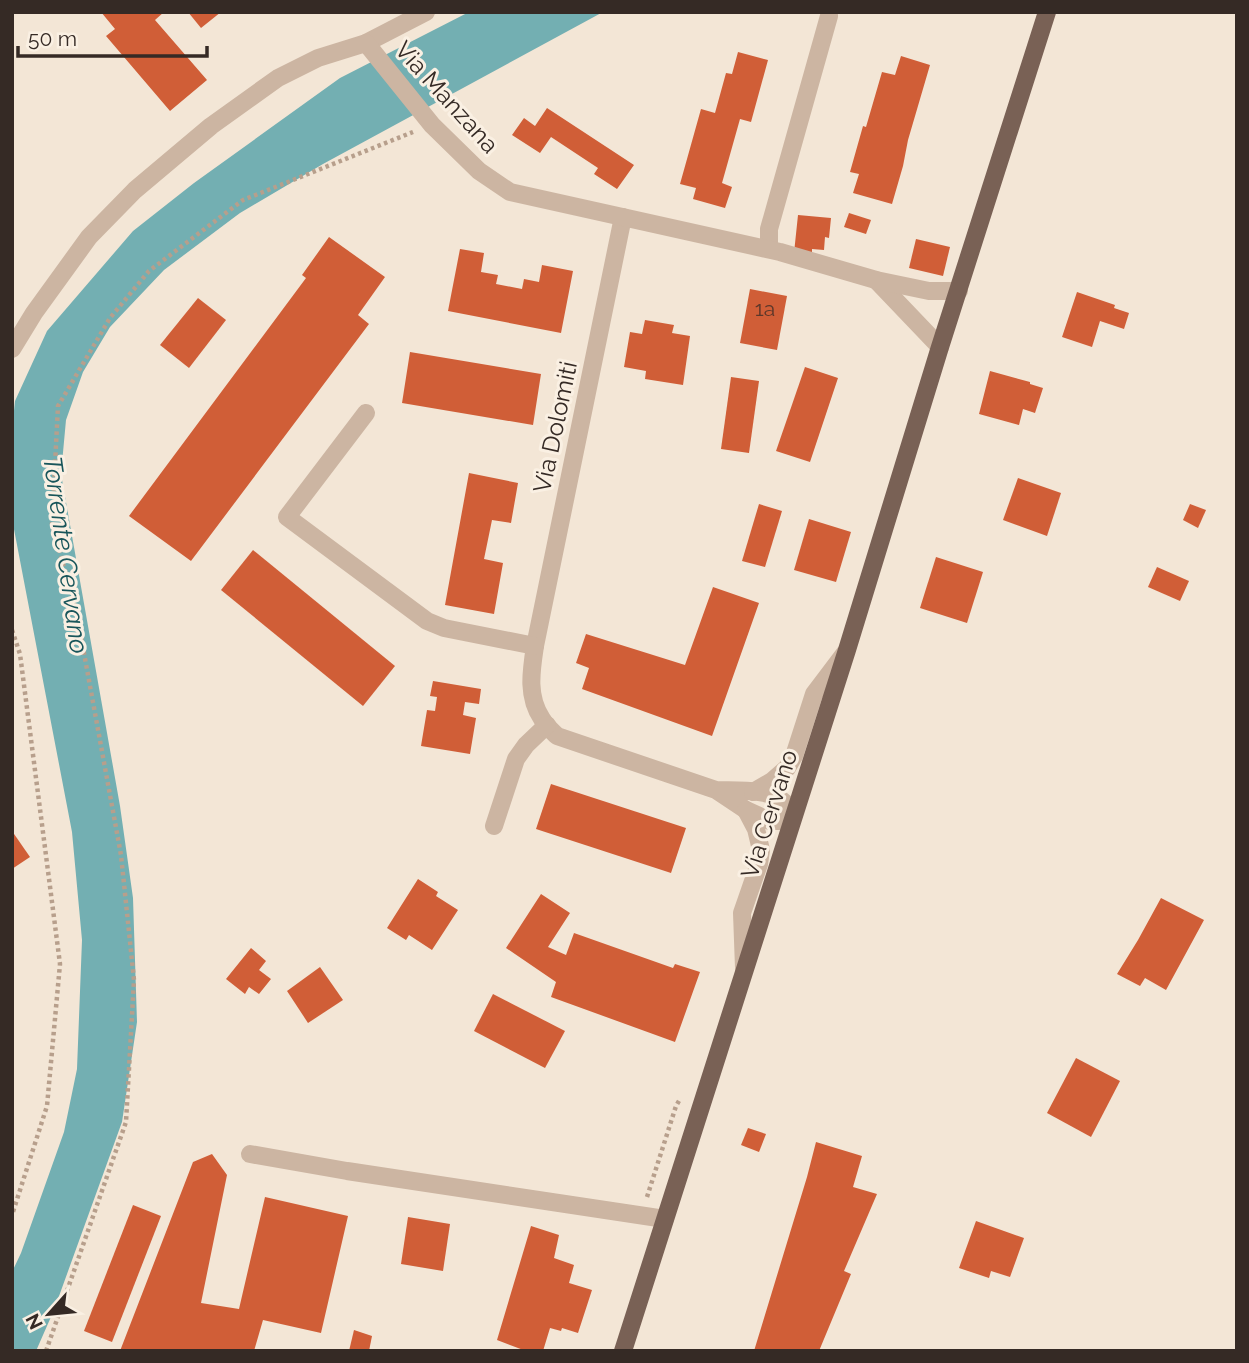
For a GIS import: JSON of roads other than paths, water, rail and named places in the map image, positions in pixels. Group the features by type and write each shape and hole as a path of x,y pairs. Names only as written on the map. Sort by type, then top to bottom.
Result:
{"main road":[{"name":"Via Cervano","path":"623,1351 1047,12"}],"street":[{"path":"366,43 426,12"},
{"path":"769,249 769,229 829,16"},
{"name":"Via Manzana","path":"12,349 34,313 89,237 135,190 211,126 278,78 318,58 366,43 432,125 479,171 510,192 769,249 876,280 929,291 959,291"},
{"name":"Via Dolomiti","path":"547,725 532,699 530,676 623,217"},
{"path":"876,280 940,347"},
{"path":"366,413 287,517 427,621 444,628 535,646"},
{"path":"754,792 787,768 794,756 814,694 847,650"},
{"path":"494,826 516,759 547,725 557,736 716,790 746,810 770,821 793,817 775,795 716,790"},
{"path":"744,972 742,913 759,864 761,850 756,829 746,810"},
{"path":"250,1154 665,1219"}],"water":[{"name":"Torrente Cervano","path":"469,12 603,12 323,164 240,213 164,270 110,327 83,372 66,420 61,474 120,806 133,898 137,1022 122,1122 54,1310 36,1351 12,1351 12,1272 64,1132 77,1069 82,940 72,832 13,524 12,430 15,401 47,331 133,231 194,183 340,78"}]}
